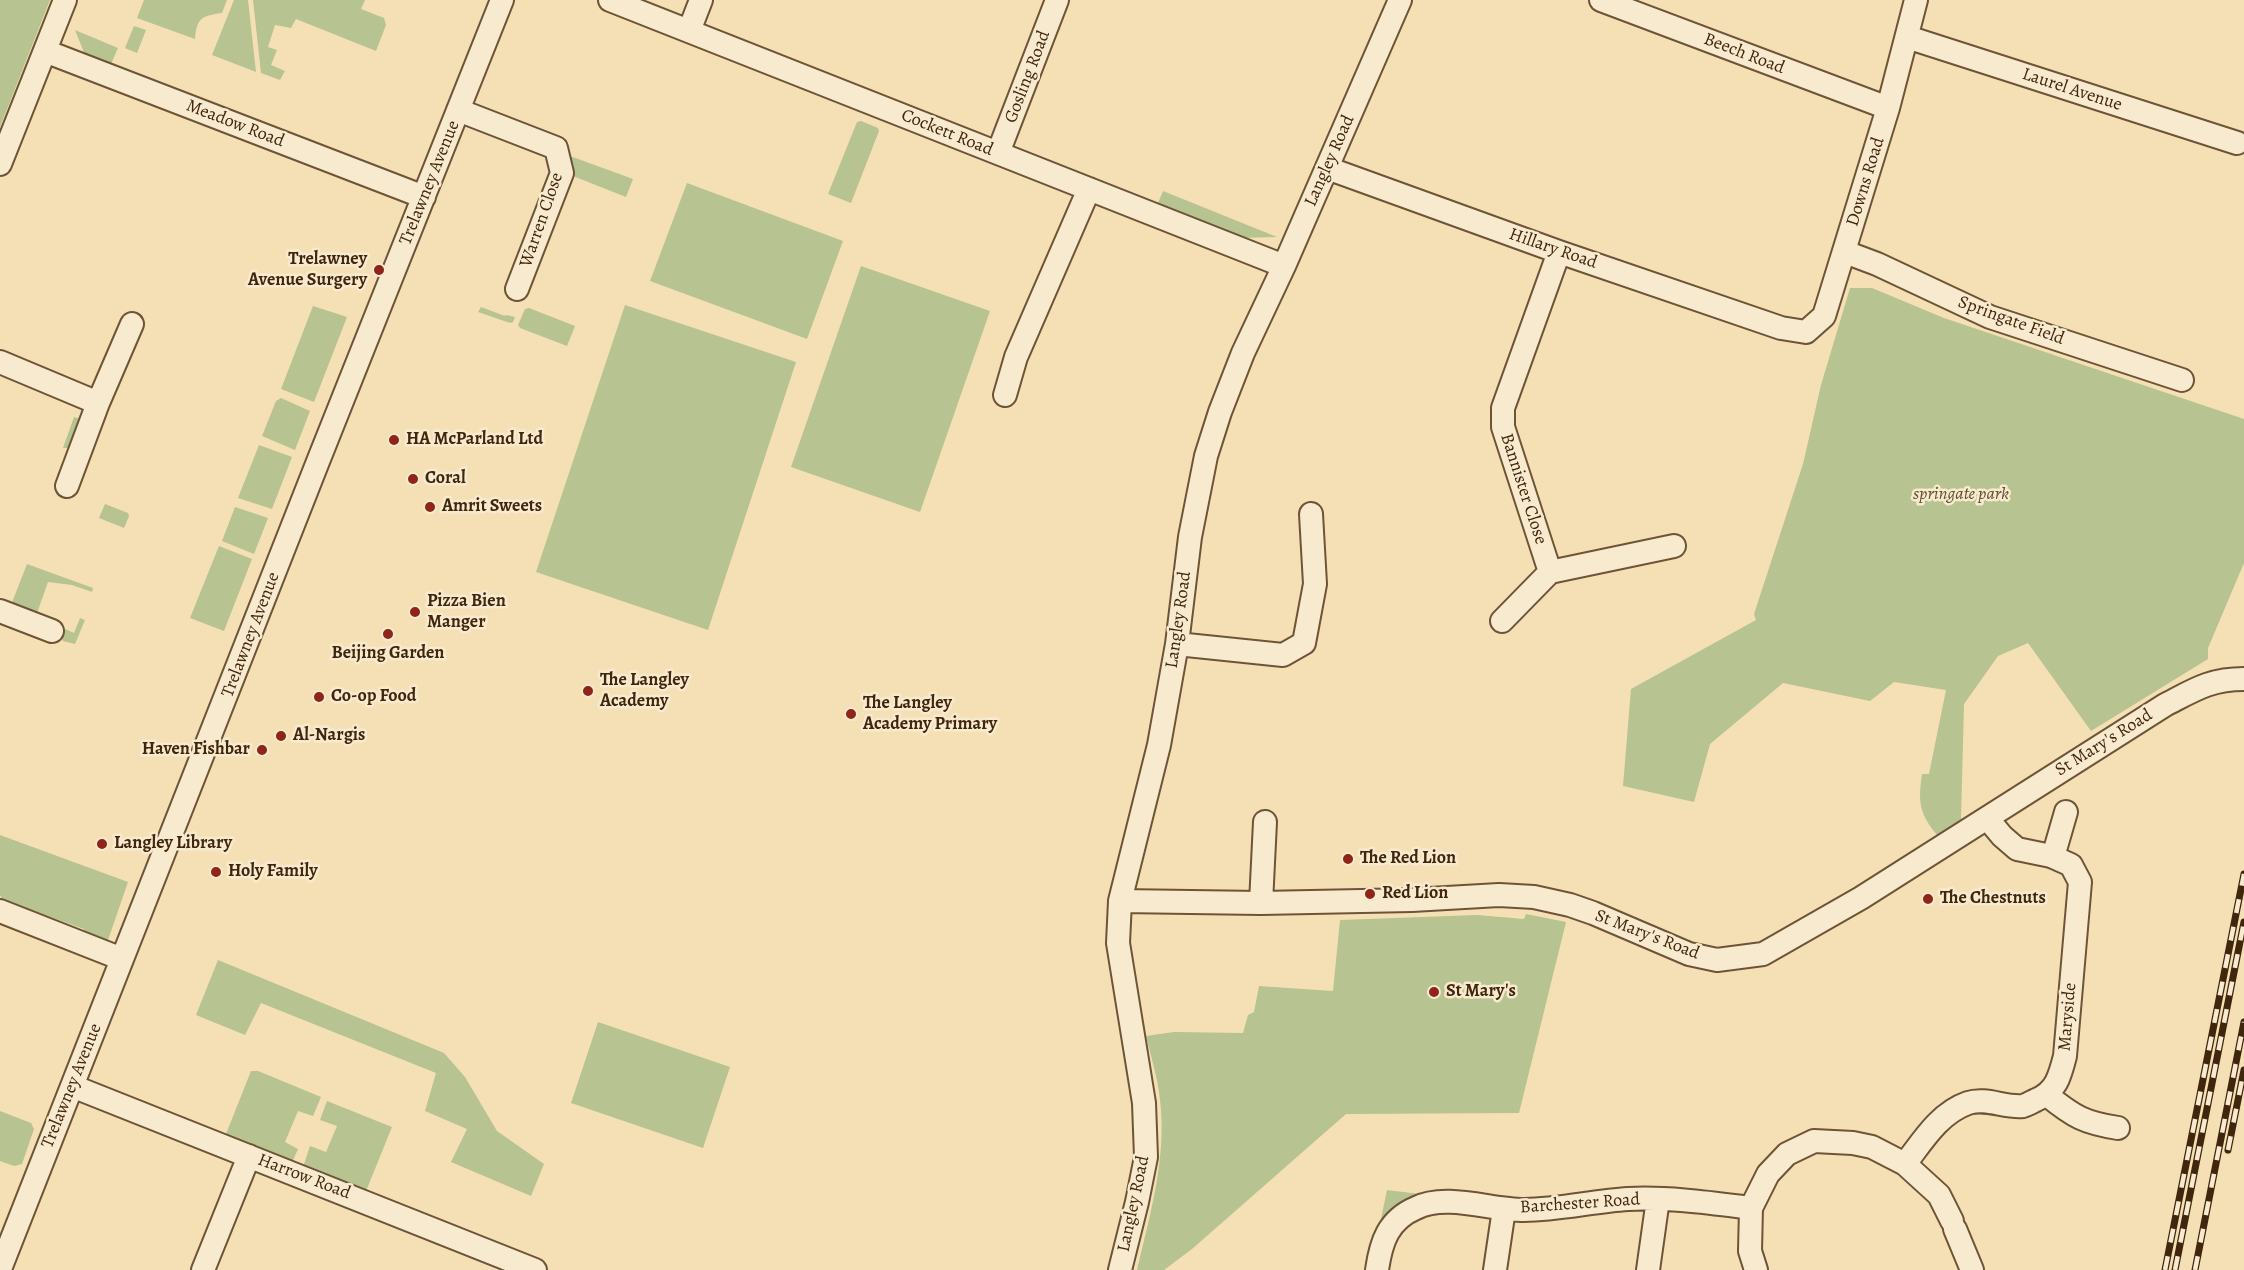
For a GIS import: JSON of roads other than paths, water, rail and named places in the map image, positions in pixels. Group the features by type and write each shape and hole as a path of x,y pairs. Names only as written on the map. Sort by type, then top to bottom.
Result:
{"street":[{"path":"0,164 65,0"},
{"name":"Trelawney Avenue","path":"0,1269 502,0"},
{"name":"Cockett Road","path":"610,0 1284,266"},
{"path":"689,31 701,0"},
{"name":"Gosling Road","path":"998,153 1057,0"},
{"name":"Langley Road","path":"1120,1270 1146,1157 1144,1103 1118,943 1120,901 1159,745 1177,644 1190,537 1206,456 1243,353 1284,266 1400,0"},
{"name":"Beech Road","path":"1601,0 1888,108"},
{"name":"Downs Road","path":"1781,328 1806,332 1824,316 1888,108 1916,0"},
{"name":"Laurel Avenue","path":"1907,37 2237,143"},
{"name":"Meadow Road","path":"45,51 424,197"},
{"name":"Warren Close","path":"458,110 556,148 562,173 517,290"},
{"name":"Hillary Road","path":"1327,168 1558,252 1781,328"},
{"path":"1005,395 1016,357 1089,189"},
{"name":"Bannister Close","path":"1550,572 1503,427 1503,408 1558,252"},
{"name":"Springate Field","path":"1845,252 1877,264 1990,317 2182,380"},
{"path":"67,486 98,403 132,324"},
{"path":"0,362 98,403"},
{"path":"1177,644 1283,655 1304,643 1315,584 1311,514"},
{"path":"1502,621 1550,572 1674,546"},
{"path":"0,611 52,631"},
{"name":"St Mary's Road","path":"1120,901 1261,903 1412,900 1499,895 1534,897 1570,905 1689,954 1717,960 1763,954 1862,898 2165,705 2222,679 2244,680"},
{"path":"2053,857 2066,812"},
{"name":"Maryside","path":"1987,818 2017,849 2053,857 2071,865 2080,882 2065,1056 2060,1079 2048,1095"},
{"path":"1261,903 1265,822"},
{"path":"0,911 122,959"},
{"name":"Harrow Road","path":"72,1086 535,1270"},
{"path":"1905,1164 1932,1128 1949,1113 1969,1102 1990,1101 2023,1106 2048,1095 2070,1114 2092,1124 2118,1128"},
{"path":"1756,1270 1750,1251 1751,1208 1768,1174 1787,1154 1814,1141 1853,1143 1872,1147 1905,1164 1939,1195 1968,1260"},
{"path":"203,1270 249,1156"},
{"name":"Barchester Road","path":"1377,1270 1379,1255 1389,1227 1415,1208 1433,1202 1525,1210 1629,1199 1658,1199 1751,1208"},
{"path":"1648,1270 1658,1199"},
{"path":"1495,1270 1504,1209"}],"railway":[{"path":"2165,1270 2244,874"},
{"path":"2175,1270 2244,922"},
{"path":"2195,1270 2244,1022"},
{"path":"2228,1150 2244,1070"}],"place":[{"name":"Trelawney Avenue Surgery","path":"379,270"},
{"name":"HA McParland Ltd","path":"394,440"},
{"name":"Coral","path":"413,479"},
{"name":"Amrit Sweets","path":"430,507"},
{"name":"Pizza Bien Manger","path":"415,612"},
{"name":"Beijing Garden","path":"388,634"},
{"name":"The Langley Academy","path":"588,691"},
{"name":"Co-op Food","path":"319,697"},
{"name":"The Langley Academy Primary","path":"851,714"},
{"name":"Al-Nargis","path":"281,736"},
{"name":"Haven Fishbar","path":"262,750"},
{"name":"Langley Library","path":"102,844"},
{"name":"The Red Lion","path":"1348,859"},
{"name":"Holy Family","path":"216,872"},
{"name":"Red Lion","path":"1370,894"},
{"name":"The Chestnuts","path":"1928,899"},
{"name":"St Mary's","path":"1434,992"}],"park label":[{"name":"springate park","path":"1961,495"}]}
